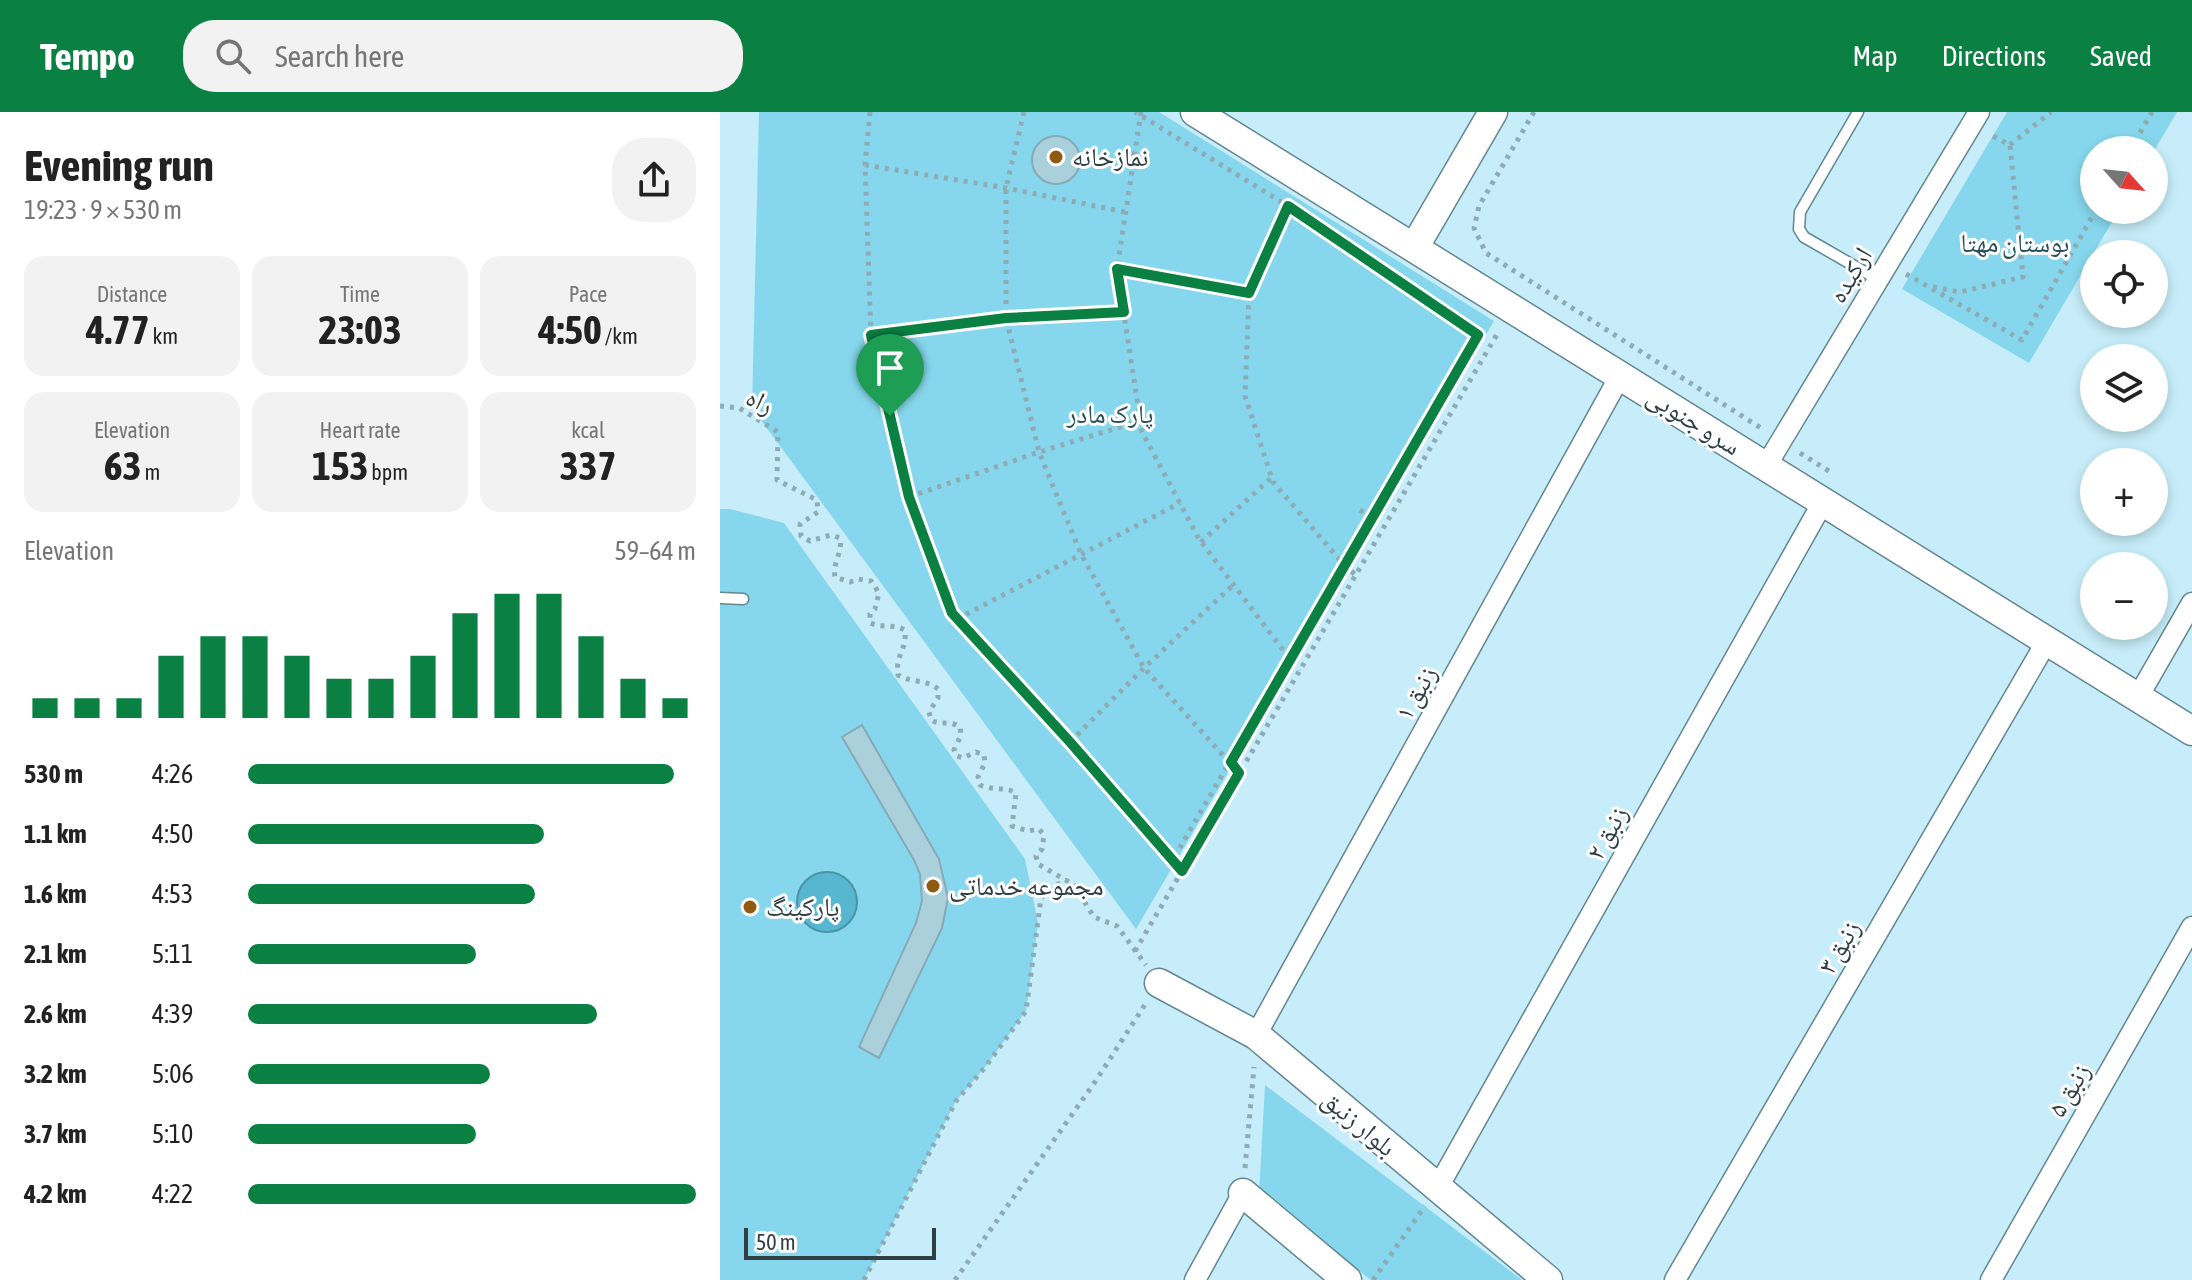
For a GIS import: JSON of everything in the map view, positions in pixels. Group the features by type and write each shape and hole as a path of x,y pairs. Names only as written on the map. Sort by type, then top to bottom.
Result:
{"street":[{"name":"سرو جنوبی","path":"1195,112 2192,731"},
{"path":"1414,248 1493,112"},
{"name":"ارکیده","path":"1766,466 1979,112"},
{"name":"زنبق ۱","path":"1256,1035 1620,376"},
{"name":"زنبق ۲","path":"1437,1189 1823,502"},
{"path":"2138,697 2192,603"},
{"name":"زنبق ۳","path":"1675,1280 2047,641"},
{"name":"زنبق ۵","path":"1991,1280 2192,927"},
{"name":"بلوار زنبق","path":"1159,983 1256,1035 1548,1280"},
{"path":"1195,1280 1243,1193 1347,1280"}],"lane":[{"path":"1858,112 1800,212 1799,229 1804,237 1883,271"},
{"path":"720,598 743,599"}],"path":[{"path":"870,112 865,165 871,335 909,497 952,613 1182,871 1512,309"},
{"path":"1024,112 1006,188 1006,318 1039,452 1081,554 1144,668 1239,773"},
{"path":"2010,145 2051,112"},
{"path":"2138,136 2152,112"},
{"path":"1172,861 1290,661 1478,335 1288,206 1139,113 1117,269 1142,432 1201,542 1290,661 1299,671"},
{"path":"1993,136 2010,145"},
{"path":"1883,271 1960,292 2023,277 2010,145"},
{"path":"865,165 1006,188 1125,212"},
{"path":"1303,179 1249,293 1245,396 1271,478 1356,575"},
{"path":"1926,285 2022,340 2088,224"},
{"path":"1117,269 1249,293"},
{"path":"871,335 1006,318 1124,312"},
{"name":"راه","path":"720,406 739,408 778,432 777,480 817,500 818,512 800,524 801,536 810,541 831,535 840,538 842,548 833,568 835,577 850,582 858,579 871,581 879,593 875,609 870,614 870,623 877,626 896,625 905,630 907,642 896,662 898,675 907,680 930,682 938,689 938,698 929,712 931,720 937,724 953,722 960,727 961,735 954,750 957,756 963,758 976,752 984,755 985,763 978,777 980,785 1008,788 1016,793 1012,826 1028,831 1039,829 1044,835 1042,849 1036,856 1038,864 1074,885 1094,917 1117,926 1135,951 1182,871"},
{"path":"909,497 1140,421"},
{"path":"1201,542 1271,478"},
{"path":"957,619 1180,503"},
{"path":"1360,510 1373,518"},
{"path":"1070,742 1233,585"},
{"path":"864,1280 956,1101 1026,1011 1041,898 1054,886 1067,880"},
{"path":"955,1280 1095,1082 1159,983"},
{"path":"1243,1193 1256,1035"},
{"path":"1373,1280 1437,1189"}],"green space":[{"name":"پارک مادر","path":"759,112 1159,112 1494,321 1136,929 752,408"},
{"name":"بوستان مهتا","path":"2007,112 2177,112 2163,136 2080,136 2080,224 2111,224 2101,240 2080,240 2080,276 2029,363 1902,289"},
{"path":"720,509 784,523 1025,859 1038,923 1026,1011 956,1101 864,1280 720,1280"},
{"path":"1265,1085 1522,1280 1371,1280 1259,1195"}],"shaded area":[{"path":"827,872 848,881 857,902 848,923 827,932 806,923 797,902 806,881"}],"building":[{"name":"نمازخانه","path":"1056,136 1073,143 1080,160 1073,177 1056,184 1039,177 1032,160 1039,143"},
{"name":"مجموعه خدماتی","path":"862,725 939,859 948,898 942,928 879,1058 859,1047 916,923 922,901 920,874 914,860 842,737"}],"place":[{"name":"نمازخانه","path":"1056,157"},
{"name":"مجموعه خدماتی","path":"933,886"},
{"name":"پارکینگ","path":"750,907"}],"route":[{"path":"1288,206 1478,335 1231,762 1239,773 1182,871 952,613 909,497 890,416 871,335 1006,318 1124,312 1117,269 1249,293 1288,206"}]}
